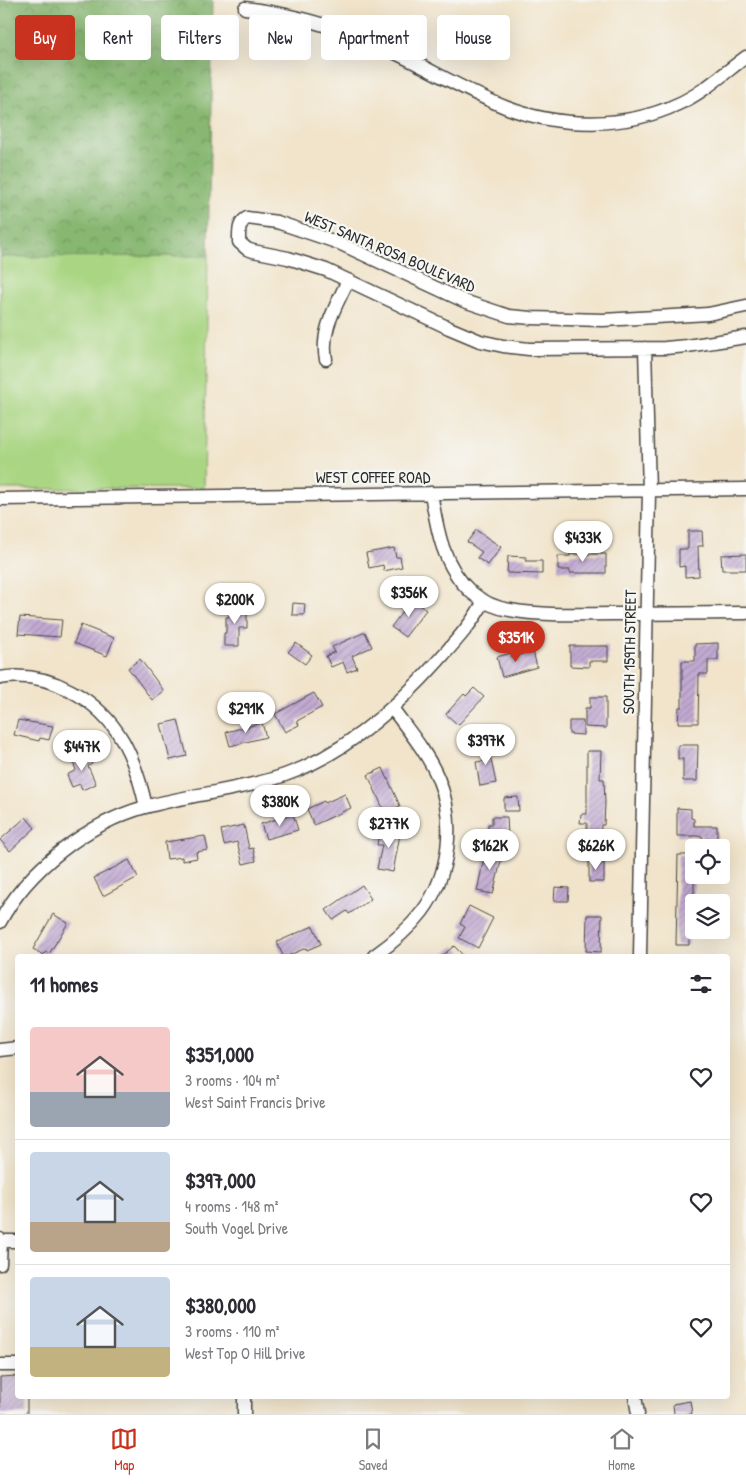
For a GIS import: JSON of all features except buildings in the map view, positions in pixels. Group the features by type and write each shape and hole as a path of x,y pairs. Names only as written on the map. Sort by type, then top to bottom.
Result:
{"street":[{"path":"246,8 294,17 345,32 505,107 553,120 580,123 630,120 678,104 708,86 746,56"},
{"name":"WEST SANTA ROSA BOULEVARD","path":"746,306 708,314 603,320 539,319 508,316 464,301 373,258 314,234 277,222 253,217 244,219 240,225 239,242 246,249 301,262 348,280 480,341 529,349 645,348 687,346 746,337"},
{"path":"326,359 323,347 324,338 348,280"},
{"name":"SOUTH 159TH STREET","path":"640,954 649,491 645,348"},
{"name":"WEST COFFEE ROAD","path":"0,499 746,489"},
{"path":"431,493 437,529 445,556 461,582 484,601 509,610 539,613 746,613"},
{"path":"0,922 14,899 42,867 70,845 119,817 146,807 238,788 286,775 336,750 392,708 419,683 474,620 484,601"},
{"path":"0,678 22,676 39,678 60,685 78,695 103,715 115,728 129,754 137,774 146,807"},
{"path":"377,954 402,934 422,912 436,888 445,862 447,849 448,822 438,780 421,748 392,708"},
{"path":"0,1050 15,1048"},
{"path":"0,1264 1,1240 15,1241"},
{"path":"0,1365 15,1365"},
{"path":"244,1399 244,1414"},
{"path":"636,1399 638,1414"}],"green space":[{"path":"0,0 213,0 213,15 161,15 161,60 212,60 208,256 0,257"},
{"path":"208,256 204,488 0,489 0,257"}]}
